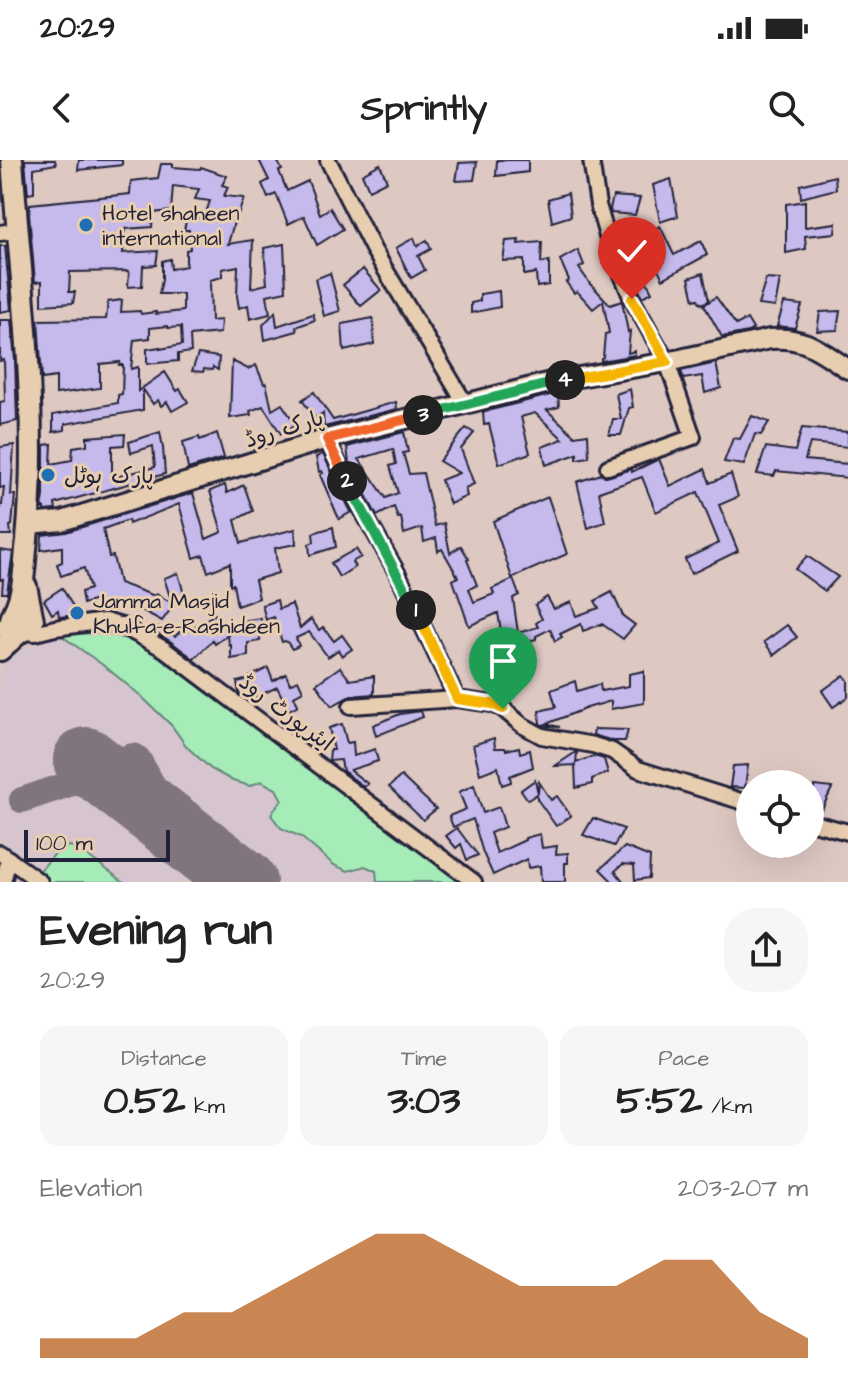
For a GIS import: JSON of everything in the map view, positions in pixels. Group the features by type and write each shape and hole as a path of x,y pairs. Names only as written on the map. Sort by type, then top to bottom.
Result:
{"highway":[{"path":"0,650 11,623 24,566 31,429 22,263 9,232 12,160"}],"main road":[{"name":"پارک روڈ","path":"28,524 62,521 327,439 555,381 667,362 770,339 787,337 806,342 848,369"}],"street":[{"path":"328,160 373,249 466,405"},
{"path":"591,160 598,205 610,246 632,299 667,362 693,437 608,467"},
{"path":"327,439 349,487 399,576 457,699"},
{"name":"ایئرپورٹ روڈ","path":"11,623 35,633 105,621 122,626 164,649 474,882"},
{"path":"351,706 457,699 492,704 542,736 612,751 638,769 736,800"},
{"path":"824,826 848,832"},
{"path":"3,882 5,856"},
{"path":"5,856 40,882"}],"shaded area":[{"path":"104,633 150,650 460,882 48,882 0,844 0,670 12,656 32,643 59,634"}],"green space":[{"path":"104,633 150,650 460,882 377,882 376,871 365,866 348,871 334,865 301,837 281,828 271,815 282,800 276,789 261,781 250,786 233,781 211,769 142,697 59,634"},
{"path":"70,846 124,882 48,882 37,874 60,848"}],"building":[{"path":"25,160 55,160 56,164 34,168 34,193 28,194"},
{"path":"79,160 122,160 122,165 78,170"},
{"path":"259,160 277,160 287,191 308,181 320,214 330,208 343,229 317,245 304,216 288,224 276,194 268,198 262,184 269,180"},
{"path":"497,160 528,160 528,172 496,176"},
{"path":"477,162 474,180 456,181 459,163"},
{"path":"161,164 201,167 227,176 222,185 228,187 224,196 244,198 228,244 253,240 251,288 267,284 264,248 284,244 286,291 267,295 270,314 250,319 248,305 239,308 238,266 222,269 222,277 210,280 211,321 221,320 220,333 190,336 191,352 178,354 178,361 147,364 147,349 182,345 181,327 150,328 150,338 134,340 131,369 138,367 138,391 165,372 188,402 172,411 167,402 161,406 158,400 153,404 143,389 143,410 65,424 65,430 53,432 53,415 118,403 118,395 122,394 123,365 119,365 120,362 100,364 100,388 56,394 56,377 42,379 38,320 106,319 108,302 122,300 121,312 156,314 183,311 183,294 159,294 162,261 170,259 171,269 186,266 186,250 190,249 189,230 184,230 187,217 204,218 210,201 195,199 199,189 173,186 171,211 153,213 152,227 125,229 123,253 158,251 156,265 143,266 142,286 128,287 129,271 70,272 69,292 75,292 73,303 42,305 42,281 35,282 30,204 130,194 131,181 158,178"},
{"path":"380,164 387,181 369,190 362,174"},
{"path":"835,176 836,189 801,198 800,185"},
{"path":"671,179 678,216 660,222 653,185"},
{"path":"568,193 571,216 552,222 548,199"},
{"path":"613,196 640,198 635,215 611,213"},
{"path":"805,201 805,227 836,223 835,233 805,236 806,249 786,253 786,204"},
{"path":"660,226 674,255 701,241 707,255 663,279 656,265 642,272 652,292 642,297 621,246 635,239 639,247 652,239 649,232"},
{"path":"414,238 417,246 427,240 431,249 418,256 425,270 411,278 396,248"},
{"path":"519,240 518,244 542,242 541,263 549,261 549,285 537,287 536,273 524,275 524,260 503,261 506,241"},
{"path":"0,246 5,246 11,310 0,312"},
{"path":"578,250 584,265 579,268 591,285 610,305 622,301 630,331 628,353 635,351 635,355 601,361 605,334 609,333 603,301 593,309 577,291 574,293 566,282 569,280 560,260"},
{"path":"363,269 381,290 361,306 343,285"},
{"path":"330,273 340,311 324,316 315,279"},
{"path":"703,273 709,301 701,304 698,299 694,300 689,278"},
{"path":"766,279 780,280 775,307 758,305"},
{"path":"499,291 500,307 471,313 471,303 480,301 480,294"},
{"path":"716,297 736,325 747,319 753,329 722,337 704,305"},
{"path":"784,303 802,305 795,328 777,326"},
{"path":"840,311 837,330 817,331 820,312"},
{"path":"275,312 277,326 313,314 315,320 296,327 297,331 265,340 263,325"},
{"path":"373,318 374,344 344,351 342,324"},
{"path":"0,320 11,320 17,421 0,425 0,402 5,401 4,360 0,361"},
{"path":"198,354 219,357 218,370 213,367 203,372 192,371"},
{"path":"232,361 248,369 256,365 266,383 272,410 282,404 296,425 281,434 263,406 250,411 251,415 230,418"},
{"path":"716,363 721,388 705,393 702,376 684,379 681,371"},
{"path":"630,389 633,407 629,408 621,435 609,435 613,419 621,419 616,394"},
{"path":"314,392 333,420 396,402 397,409 324,427 323,413 315,418 302,400"},
{"path":"558,393 559,407 547,410 575,436 588,434 589,457 577,459 577,454 546,465 542,447 563,439 535,413 521,417 530,453 499,464 489,424 484,425 483,412"},
{"path":"752,416 769,422 761,435 755,434 744,465 724,462 733,438 740,439"},
{"path":"466,428 474,433 461,449 474,484 465,488 467,496 450,504 441,480 459,473 439,461"},
{"path":"802,428 848,432 848,447 810,443 805,460 848,464 848,478 776,471 774,476 757,474 766,447 795,451"},
{"path":"160,432 165,474 55,504 56,510 44,511 42,508 44,445 52,444 51,464 72,460 73,447 87,445 87,437 125,434 124,445 112,446 112,478 155,467 153,446 131,453 129,442"},
{"path":"404,432 408,452 403,453 409,474 423,473 435,526 444,523 450,553 461,546 469,559 477,585 469,589 474,602 494,594 492,589 513,579 519,595 513,598 518,633 538,627 536,623 542,619 535,605 547,597 554,609 571,602 576,616 599,608 595,601 612,592 623,616 635,625 623,639 602,624 583,631 581,624 560,634 562,637 555,641 550,629 536,636 536,639 504,649 498,613 469,626 453,580 458,577 442,549 438,551 436,538 424,542 422,528 404,534 401,517 398,518 394,507 377,516 349,463 347,447","holes":["393,449 396,464 390,466 398,493 386,498 359,459"]},
{"path":"217,433 224,458 188,469 183,442 199,437 200,440"},
{"path":"14,445 11,495 15,495 11,535 0,535 0,505 4,487 0,488 0,447"},
{"path":"323,454 351,512 339,519 320,475 323,473 319,472 316,457"},
{"path":"659,459 670,486 705,469 710,483 731,474 738,497 719,505 738,551 691,574 685,559 719,543 698,492 656,512 642,477 599,492 605,522 588,528 577,482 601,474 607,477 632,469 632,472"},
{"path":"225,485 227,493 244,485 253,511 235,520 241,543 295,529 296,544 275,548 278,573 255,580 259,598 237,606 233,584 230,585 230,563 208,572 203,555 194,558 179,504 129,524 128,520 103,529 119,583 156,594 172,603 164,578 178,573 186,601 173,606 162,621 136,607 134,610 117,604 117,610 100,612 99,599 83,604 81,592 90,589 84,568 61,576 57,564 62,562 62,547 41,550 42,535 66,532 193,493 206,539 222,532 210,491"},
{"path":"548,497 567,554 512,578 493,521"},
{"path":"333,527 336,547 310,555 309,544 314,542 313,533"},
{"path":"356,549 361,557 352,562 355,567 339,577 331,563"},
{"path":"0,550 13,552 7,593 2,593"},
{"path":"807,556 838,577 825,591 795,569"},
{"path":"62,588 78,615 59,617 58,610 52,614 44,600"},
{"path":"277,600 279,609 292,604 300,628 311,619 319,630 323,627 334,641 342,635 352,649 342,656 338,650 328,657 309,632 296,638 299,646 292,649 287,642 282,642 274,617 266,620 262,605"},
{"path":"215,614 223,627 261,618 260,641 248,643 248,656 231,659 228,635 215,644 213,640 194,659 155,632 159,627 175,636 184,628 187,631"},
{"path":"787,625 797,637 774,655 764,642"},
{"path":"340,667 350,680 374,676 374,694 350,696 332,706 316,684"},
{"path":"268,668 273,681 286,674 290,684 298,680 303,691 294,696 298,705 289,710 277,687 256,697 255,694 244,697 239,693 237,682"},
{"path":"644,671 644,703 611,709 611,701 546,724 560,727 540,724 539,711 556,707 551,690 575,681 577,691 600,684 601,691 629,686 629,674"},
{"path":"844,675 848,680 848,697 833,707 822,691"},
{"path":"421,711 423,717 376,736 373,725 400,714"},
{"path":"342,724 347,743 353,742 354,756 375,749 378,761 350,770 368,784 364,787 343,771 341,760 329,761 330,750 334,750 329,728"},
{"path":"594,729 628,730 625,741 613,741 593,735"},
{"path":"494,738 495,748 506,750 519,747 520,753 530,750 533,767 510,776 511,782 502,785 498,767 480,774 473,745"},
{"path":"577,752 576,763 594,756 604,759 608,773 592,779 592,784 576,788 575,765 555,766"},
{"path":"748,765 747,770 736,770 736,787 730,787 733,766"},
{"path":"401,776 436,809 423,820 389,787"},
{"path":"535,780 538,793 539,782 551,800 557,796 571,816 556,826 537,799 537,794 528,800 521,790"},
{"path":"474,785 483,813 499,807 505,827 490,833 497,853 525,838 540,834 542,848 557,846 556,854 568,853 565,882 541,882 540,866 528,868 527,859 493,875 473,819 453,827 449,816 466,809 459,792"},
{"path":"824,787 832,788 824,805"},
{"path":"593,818 624,829 614,846 583,835"},
{"path":"457,828 478,855 467,860 461,844 456,848 446,836"},
{"path":"625,847 650,857 649,878 635,880 634,865 623,864 615,871 624,882 613,882 600,869"}],"taxiway":[{"path":"124,790 120,764 134,756 180,833"},
{"path":"22,800 102,773"}],"runway":[{"path":"86,760 244,882"}],"place":[{"name":"Hotel shaheen international","path":"86,225"},
{"name":"پارک ہوٹل","path":"48,475"},
{"name":"Jamma Masjid Khulfa-e-Rashideen","path":"77,613"}],"route":[{"path":"503,709 492,704 457,699 399,576 349,487 327,439 555,381 667,362 632,299"}]}
